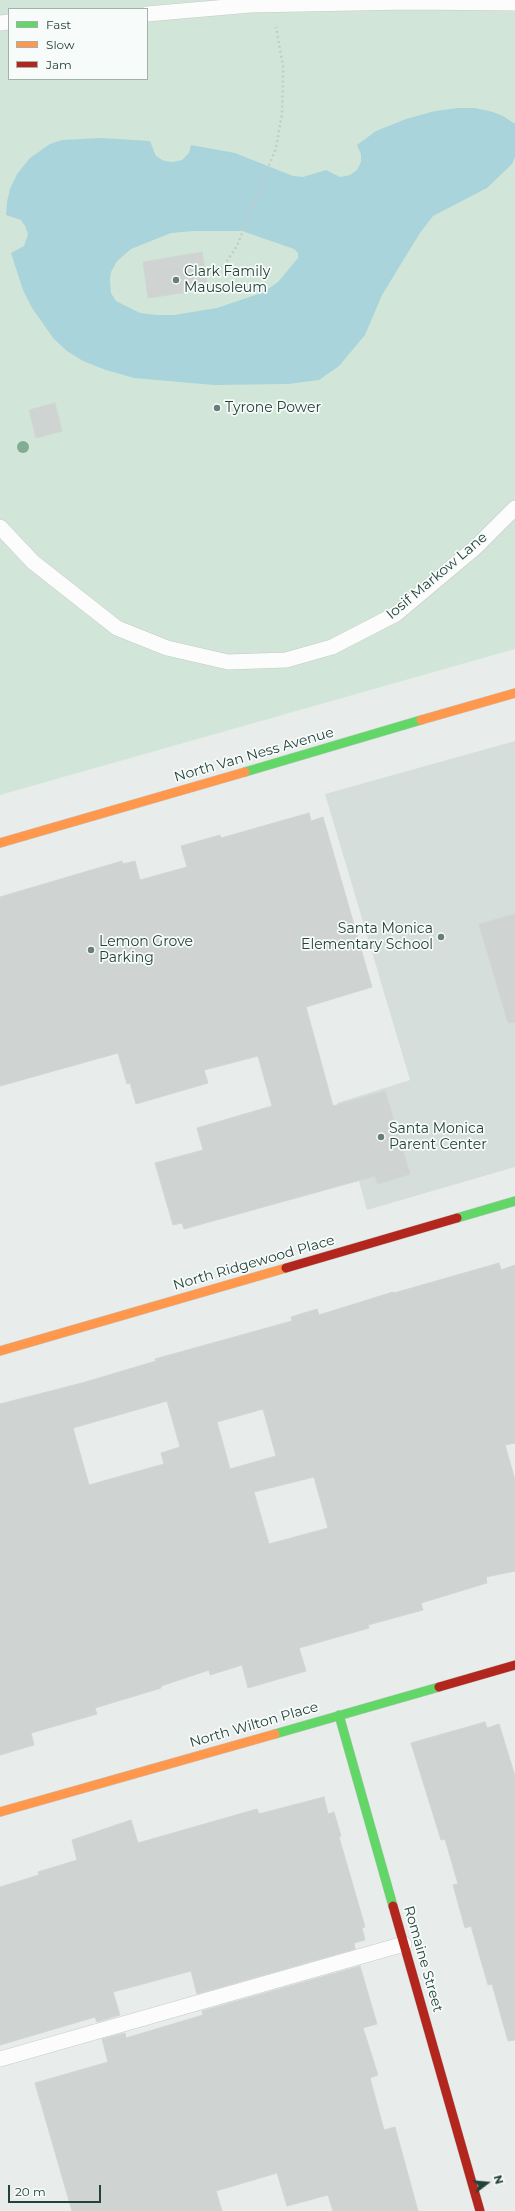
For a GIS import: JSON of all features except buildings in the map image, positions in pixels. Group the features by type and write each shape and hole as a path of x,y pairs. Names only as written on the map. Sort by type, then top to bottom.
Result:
{"street":[{"name":"North Van Ness Avenue","path":"0,843 515,693"},
{"name":"North Ridgewood Place","path":"0,1351 515,1201"},
{"name":"North Wilton Place","path":"0,1812 515,1665"},
{"name":"Romaine Street","path":"339,1715 480,2211"}],"lane":[{"path":"148,14 280,4 515,3"},
{"name":"Iosif Markow Lane","path":"0,530 32,562 117,628 167,648 228,662 286,660 332,647 396,614 476,547 515,508"},
{"path":"0,2059 404,1944"}],"path":[{"path":"205,270 223,267 237,246 272,162 280,133 282,114 283,66 275,23 280,4"}],"shaded area":[{"name":"Santa Monica Elementary School","path":"515,741 515,1167 367,1210 337,1103 410,1080 325,794"}],"green space":[{"path":"0,0 515,0 515,649 0,795"}],"water":[{"path":"458,108 475,108 503,116 515,124 515,157 512,164 487,188 433,216 420,233 382,295 365,335 339,366 319,380 288,384 214,385 134,378 106,370 83,361 67,351 54,339 32,308 23,290 11,253 24,246 28,234 21,220 6,215 7,202 10,189 17,174 30,158 50,144 62,140 101,138 150,141 156,156 164,161 173,162 182,160 189,153 191,145 235,153 293,176 303,177 326,170 340,177 350,175 357,170 361,162 361,154 357,145 376,131 406,119 435,111","holes":["193,231 242,231 294,249 298,253 298,258 278,282 264,292 217,308 174,315 140,313 116,301 111,293 111,272 117,261 131,249 171,233"]}],"traffic: fast":[{"path":"245,772 421,720"},
{"path":"457,1218 515,1201"},
{"path":"275,1734 439,1687"},
{"path":"339,1715 393,1906"}],"traffic: slow":[{"path":"421,720 515,693"},
{"path":"0,843 245,772"},
{"path":"0,1351 286,1268"},
{"path":"0,1812 275,1734"}],"traffic: jam":[{"path":"286,1268 457,1218"},
{"path":"439,1687 515,1665"},
{"path":"393,1906 480,2211"}],"place":[{"name":"Clark Family Mausoleum","path":"176,280"},
{"name":"Tyrone Power","path":"217,408"},
{"name":"Santa Monica Elementary School","path":"441,937"},
{"name":"Lemon Grove Parking","path":"91,950"},
{"name":"Santa Monica Parent Center","path":"381,1137"}]}
